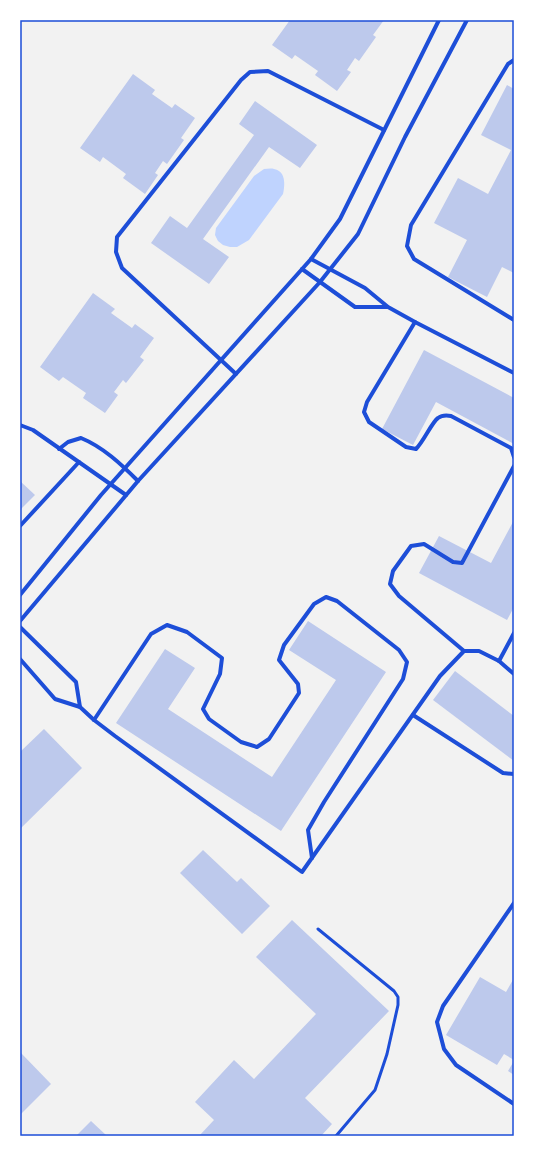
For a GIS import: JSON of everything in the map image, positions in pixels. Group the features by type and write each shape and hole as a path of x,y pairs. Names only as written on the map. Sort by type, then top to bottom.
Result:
{"street":[{"path":"20,595 111,485 311,259 340,219 439,20"},
{"path":"20,622 138,480 320,282 358,234 405,137 467,20"},
{"path":"514,60 508,64 411,225 407,246 414,260 514,320"},
{"path":"236,374 122,268 116,252 117,237 241,80 250,72 268,71 384,130"},
{"path":"311,259 365,288 388,307 514,373"},
{"path":"302,269 355,308 388,307"},
{"path":"415,322 367,402 364,412 369,422 406,447 416,449 438,418 444,415 451,416 511,448 514,457"},
{"path":"20,426 33,430 126,495"},
{"path":"59,449 68,442 81,438 92,442 126,468 138,480"},
{"path":"20,526 79,462"},
{"path":"464,652 400,596 390,584 393,571 411,546 424,544 453,562 462,563 514,466"},
{"path":"94,720 151,634 167,625 187,632 222,658 220,674 203,709 209,719 241,742 257,747 269,739 299,693 298,684 279,660 284,645 314,604 326,597 337,601 399,650 407,662 403,679 324,802 308,830 312,858"},
{"path":"20,627 76,682 80,707"},
{"path":"499,661 514,634"},
{"path":"20,660 55,699 80,707 94,720 302,872 440,676 464,652 479,651 499,661 514,674"},
{"path":"413,715 503,773 514,774"},
{"path":"514,903 443,1006 437,1022 444,1049 456,1066 514,1104"}],"lane":[{"path":"318,929 394,991 398,997 398,1005 387,1054 375,1090 336,1136"}],"water":[{"path":"264,169 273,169 281,172 284,179 283,194 249,240 237,247 223,245 218,241 215,235 216,228 254,176"}],"building":[{"path":"290,20 384,20 373,35 376,37 359,61 355,58 347,70 351,72 337,91 315,75 318,71 295,55 292,59 272,45"},
{"path":"133,74 155,90 152,94 172,108 175,104 195,118 181,138 184,140 167,164 163,161 155,173 158,175 145,194 123,178 126,174 103,157 100,162 80,148"},
{"path":"507,85 514,89 514,273 502,267 487,297 448,277 467,240 434,223 458,178 488,194 511,150 481,135"},
{"path":"255,101 317,145 300,168 269,147 203,239 229,257 209,284 151,243 170,216 187,228 254,135 239,124"},
{"path":"93,293 115,309 111,313 132,328 135,324 154,338 140,357 144,360 126,383 123,380 114,392 118,395 105,413 83,398 86,393 63,377 59,381 40,367"},
{"path":"424,350 514,398 514,444 436,402 413,445 382,429"},
{"path":"20,481 35,495 20,510"},
{"path":"514,520 514,607 507,620 419,573 439,536 491,563"},
{"path":"308,621 386,672 281,831 116,723 165,649 195,668 168,709 272,777 336,680 289,650"},
{"path":"455,671 514,716 514,761 433,700"},
{"path":"44,729 82,768 20,829 20,752"},
{"path":"203,850 237,882 241,878 270,906 242,934 180,873"},
{"path":"292,920 389,1011 305,1098 332,1124 321,1136 199,1136 214,1120 195,1102 234,1060 254,1079 316,1014 256,957"},
{"path":"480,977 506,992 514,978 514,1060 504,1054 497,1065 446,1035"},
{"path":"20,1052 51,1084 21,1114 20,1112"},
{"path":"514,1061 514,1075 508,1071"},
{"path":"91,1121 107,1136 76,1136"}]}
